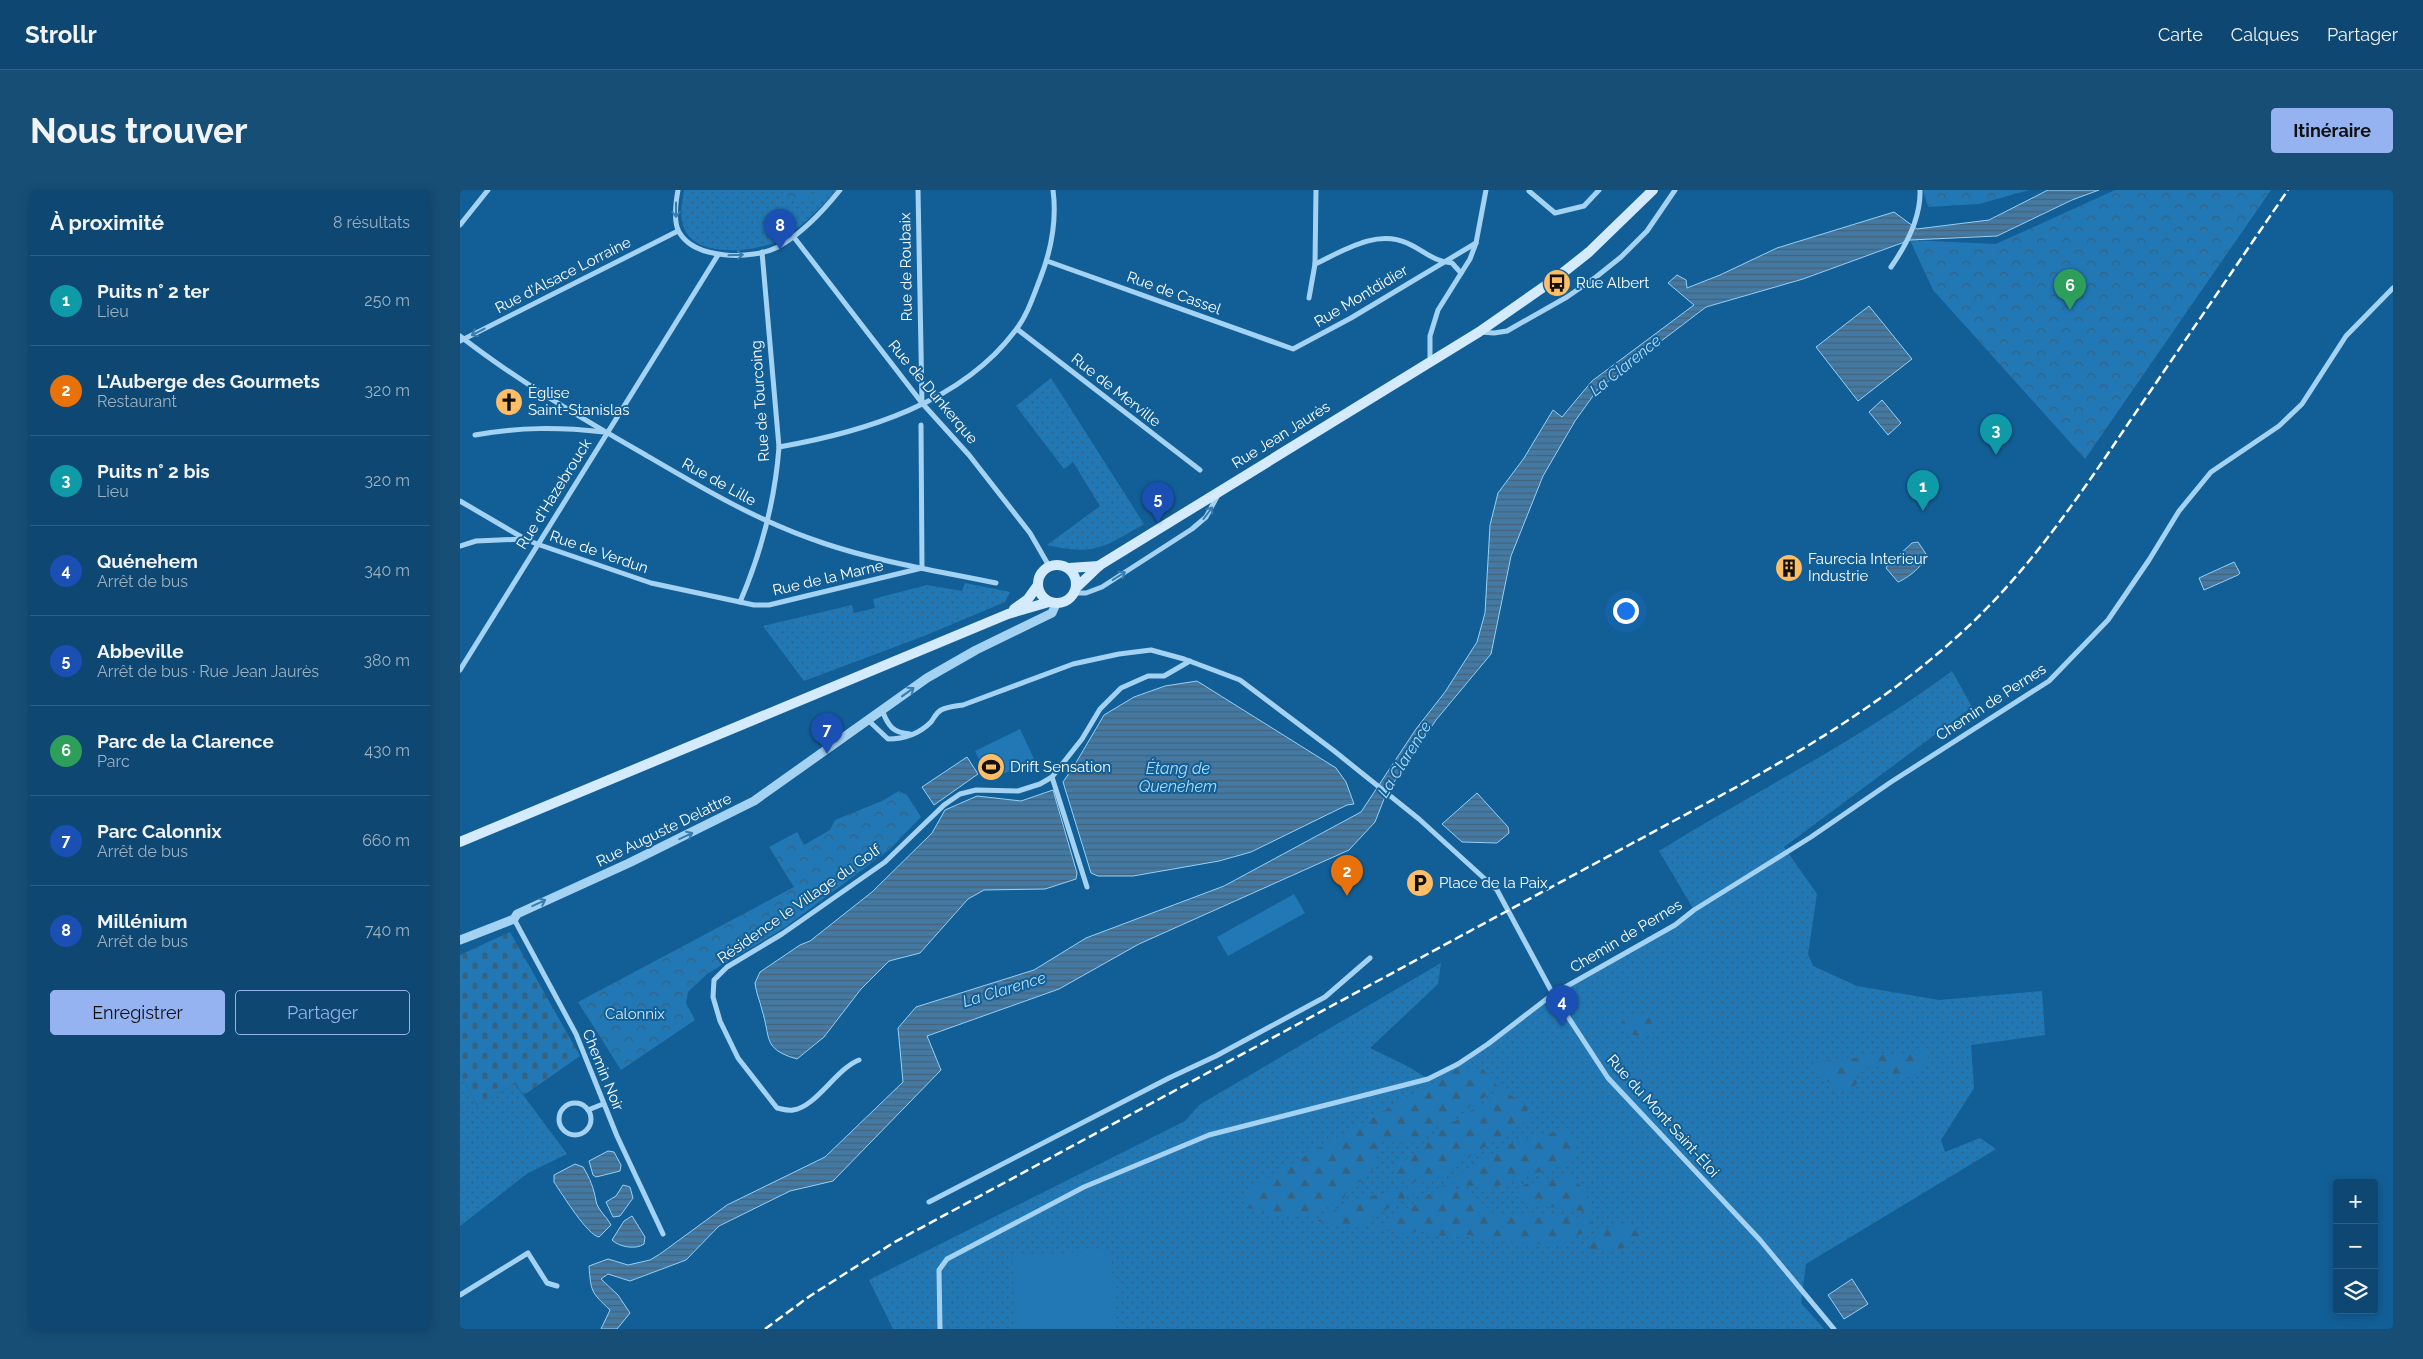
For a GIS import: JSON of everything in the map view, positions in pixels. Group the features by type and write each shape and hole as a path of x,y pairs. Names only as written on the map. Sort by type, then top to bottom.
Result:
{"main road":[{"name":"Rue Jean Jaurès","path":"1076,590 1100,566 1479,332 1589,252 1653,190"},
{"path":"460,842 1008,614 1069,600 1076,590 1075,577 1069,568 1059,565 1049,566 1041,574 1038,585 1028,598 1008,614"},
{"name":"Rue Jean Jaurès","path":"1069,568 1100,566"},
{"path":"1038,585 1042,597 1052,603"},
{"path":"460,849 506,824"}],"street":[{"path":"460,225 488,190"},
{"path":"678,190 676,203 678,231 698,248 718,255 762,252 778,247 793,236 840,190"},
{"name":"Rue de Roubaix","path":"918,190 922,403"},
{"path":"779,447 820,440 860,429 922,403 970,376 992,358 1016,330 1032,300 1047,261 1054,228 1053,190"},
{"path":"1309,298 1314,264 1316,190"},
{"path":"1430,361 1430,336 1438,310 1470,259 1476,242 1486,190"},
{"path":"1523,190 1530,191 1556,213 1584,206 1599,190"},
{"name":"Rue Jean Jaurès","path":"1479,332 1494,333 1507,331 1567,297 1596,277 1621,257 1647,231 1674,190"},
{"path":"1891,266 1917,219 1920,210 1920,190"},
{"name":"Rue d'Alsace Lorraine","path":"461,339 678,231"},
{"name":"Rue de Dunkerque","path":"793,236 922,403 975,463 1030,533 1049,566"},
{"path":"1314,264 1364,242 1389,237 1406,243 1441,262 1452,262 1461,273"},
{"name":"Rue Montdidier","path":"1293,349 1351,318 1476,242"},
{"name":"Rue de Tourcoing","path":"740,602 767,522 776,476 779,447 762,252"},
{"name":"Rue d'Hazebrouck","path":"460,670 718,255"},
{"name":"Rue de Cassel","path":"1047,261 1293,349"},
{"name":"Chemin de Pernes","path":"940,1329 939,1270 947,1259 1084,1187 1209,1135 1428,1080 1458,1064 1488,1044 1553,994 1675,925 1694,910 1811,837 1899,777 2049,681 2108,620 2149,560 2179,511 2211,472 2279,426 2302,404 2346,336 2393,288"},
{"name":"Rue de Merville","path":"1016,330 1200,470"},
{"name":"Rue de Lille","path":"461,339 529,386 606,433 767,522 876,559 996,583"},
{"path":"922,425 922,568"},
{"path":"476,435 508,429 561,427 606,433"},
{"path":"1076,590 1086,593 1102,587 1192,529 1206,517 1218,493"},
{"name":"Rue de Verdun","path":"460,501 524,539 537,544 651,583 740,602"},
{"path":"460,546 476,542 524,539"},
{"name":"Rue de la Marne","path":"740,602 754,605 769,605 922,568"},
{"name":"Rue Auguste Delattre","path":"460,940 514,919 517,914 537,904 638,859 754,801 927,678 976,650 1052,613 1052,603"},
{"path":"869,721 888,739 902,739 931,722 939,711 1026,683 1073,664 1151,650 1190,661"},
{"name":"Rue du Mont Saint-Éloi","path":"1190,661 1240,680 1393,798 1484,876 1497,890 1553,994 1608,1078 1760,1240 1834,1329"},
{"name":"Résidence le Village du Golf","path":"859,1060 848,1064 807,1105 793,1110 777,1108 738,1058 720,1020 712,997 714,980 727,967 782,934 885,862 944,805 960,794 976,790 1018,791 1040,784 1052,776 1082,739 1100,709 1120,688 1148,676 1164,676 1190,661"},
{"path":"882,710 891,729 898,734 913,734"},
{"path":"1052,776 1087,887"},
{"name":"Chemin Noir","path":"514,919 576,1034 603,1104 663,1234"},
{"path":"929,1202 1169,1078 1216,1056 1325,997 1370,958"},
{"path":"571,1104 584,1106 588,1110 590,1123 582,1133 569,1133 560,1124 561,1111 571,1104"},
{"path":"588,1110 603,1104"},
{"path":"460,1295 528,1253 547,1283 557,1286"}],"green space":[{"path":"684,190 837,190 806,221 786,237 762,246 731,250 715,249 702,245 691,238 684,228 682,219 681,209"},
{"path":"782,190 813,190 805,202 797,202 786,198"},
{"path":"820,190 830,190 817,203 812,198"},
{"path":"1923,190 2029,190 1979,204 1928,207"},
{"path":"2115,190 2271,190 2085,459 1933,290 1910,240 1996,244"},
{"path":"1051,378 1144,524 1108,544 1077,550 1047,545 1100,506 1073,462 1064,469 1016,406"},
{"path":"965,583 1010,592 1005,602 924,636 804,681 763,626 852,605 854,613 875,608 873,599 927,585 962,591"},
{"path":"1952,671 1972,707 1784,847 1817,894 1808,954 1813,966 1857,986 1939,1000 2042,991 2045,1035 1971,1045 1974,1088 1941,1140 1945,1152 1980,1138 1996,1149 1806,1264 1801,1303 1824,1329 893,1329 869,1280 1185,1121 1199,1105 1441,963 1438,984 1370,1048 1409,1067 1428,1079 1445,1070 1554,994 1643,944 1694,910 1659,851 1881,720"},
{"path":"1020,729 1034,759 989,781 975,751"},
{"name":"Calonnix","path":"899,791 907,795 921,817 890,849 784,928 707,974 688,992 686,1003 695,1020 621,1070 578,1002 794,887 769,847 797,832 804,845 830,830 835,820 882,801"},
{"path":"1294,894 1305,913 1228,956 1217,937"},
{"path":"510,932 580,1056 524,1095 515,1084 477,1105 460,1073 460,955"},
{"path":"1633,1015 1648,1016 1656,1025 1652,1034 1642,1037 1623,1032 1621,1022"},
{"path":"1925,1051 1928,1057 1924,1066 1918,1068 1912,1078 1893,1074 1882,1067 1870,1067 1856,1076 1858,1082 1850,1091 1833,1086 1812,1062"},
{"path":"1459,1068 1483,1069 1499,1088 1412,1143 1396,1143 1379,1138 1376,1163 1373,1169 1364,1179 1348,1188 1344,1198 1315,1214 1290,1217 1248,1208 1241,1199 1253,1186"},
{"path":"460,1073 477,1105 515,1084 567,1154 528,1173 460,1226"},
{"path":"1502,1090 1526,1105 1530,1118 1432,1181 1401,1182 1393,1171 1393,1166 1414,1154 1433,1136"},
{"path":"1563,1130 1574,1141 1573,1161 1489,1189 1447,1182 1506,1145"},
{"path":"1570,1176 1584,1192 1588,1201 1589,1212 1534,1205 1514,1195 1514,1190 1526,1184"},
{"path":"1444,1185 1471,1194 1500,1219 1527,1213 1558,1213 1569,1219 1589,1217 1593,1227 1561,1245 1482,1241 1471,1235 1428,1236 1421,1230 1407,1234 1375,1229"},
{"path":"1424,1186 1356,1228 1317,1221 1355,1201"},
{"path":"1622,1225 1635,1227 1643,1234 1619,1251 1590,1250 1588,1239 1595,1233"},
{"path":"1111,1250 1116,1329 1016,1329 1012,1256"}],"water":[{"name":"La Clarence","path":"2048,190 2099,190 2072,200 1997,236 1910,240 1803,279 1706,307 1598,389 1575,421 1543,476 1511,556 1491,654 1436,720 1386,794 1375,822 1349,850 1139,944 1059,989 927,1036 941,1070 833,1181 790,1191 719,1226 686,1260 630,1281 608,1274 601,1279 618,1295 630,1313 617,1329 601,1329 610,1310 593,1291 589,1266 608,1259 628,1265 650,1260 727,1205 825,1157 903,1082 898,1028 916,1007 1034,970 1086,938 1224,886 1361,812 1416,729 1445,692 1477,642 1485,613 1490,525 1498,493 1524,458 1553,410 1562,417 1592,381 1694,305 1668,283 1677,275 1686,280 1687,288 1720,275 1777,248 1894,212 1917,229 1989,220"},
{"path":"1869,306 1912,359 1858,401 1816,347"},
{"path":"1882,400 1901,423 1888,435 1869,412"},
{"path":"1918,542 1926,554 1923,562 1915,571 1898,582 1886,568 1887,566 1912,543"},
{"path":"2234,562 2240,573 2238,575 2204,590 2199,578"},
{"name":"Étang de Quenehem","path":"1197,681 1336,768 1346,782 1354,804 1347,805 1251,852 1219,861 1133,876 1098,876 1091,873 1063,782 1104,715 1134,697 1165,686"},
{"path":"967,757 978,774 934,805 922,787"},
{"path":"1053,790 1077,873 1076,879 1045,889 984,890 968,899 920,953 889,961 861,989 824,1037 797,1059 778,1051 773,1046 768,1035 755,983 760,972 800,945 810,941 872,892 932,833 945,810 977,796 1021,801"},
{"path":"1477,793 1508,827 1509,833 1497,843 1462,842 1442,824"},
{"path":"608,1151 614,1152 621,1165 620,1171 596,1177 593,1175 589,1161"},
{"path":"575,1164 583,1167 590,1179 597,1204 611,1225 599,1237 588,1230 554,1182 554,1175"},
{"path":"623,1185 630,1187 633,1198 620,1216 613,1217 606,1202 616,1196"},
{"path":"632,1216 645,1237 644,1244 637,1247 623,1246 612,1240 624,1221"},
{"path":"1852,1279 1868,1304 1844,1319 1828,1295"}],"railway":[{"path":"765,1329 810,1296 893,1243 1742,784 1804,748 1892,690 1974,621 1997,598 2039,549 2096,471 2288,190"}],"place":[{"name":"Millénium","path":"780,250"},
{"name":"Rue Albert","path":"1557,283"},
{"name":"Parc de la Clarence","path":"2070,310"},
{"name":"Église Saint-Stanislas","path":"509,402"},
{"name":"Puits n° 2 bis","path":"1996,455"},
{"name":"Puits n° 2 ter","path":"1923,511"},
{"name":"Abbeville","path":"1158,523"},
{"name":"Faurecia Interieur Industrie","path":"1789,568"},
{"name":"Parc Calonnix","path":"827,754"},
{"name":"Drift Sensation","path":"991,767"},
{"name":"Place de la Paix","path":"1420,883"},
{"name":"L'Auberge des Gourmets","path":"1347,896"},
{"name":"Quénehem","path":"1562,1026"}]}
